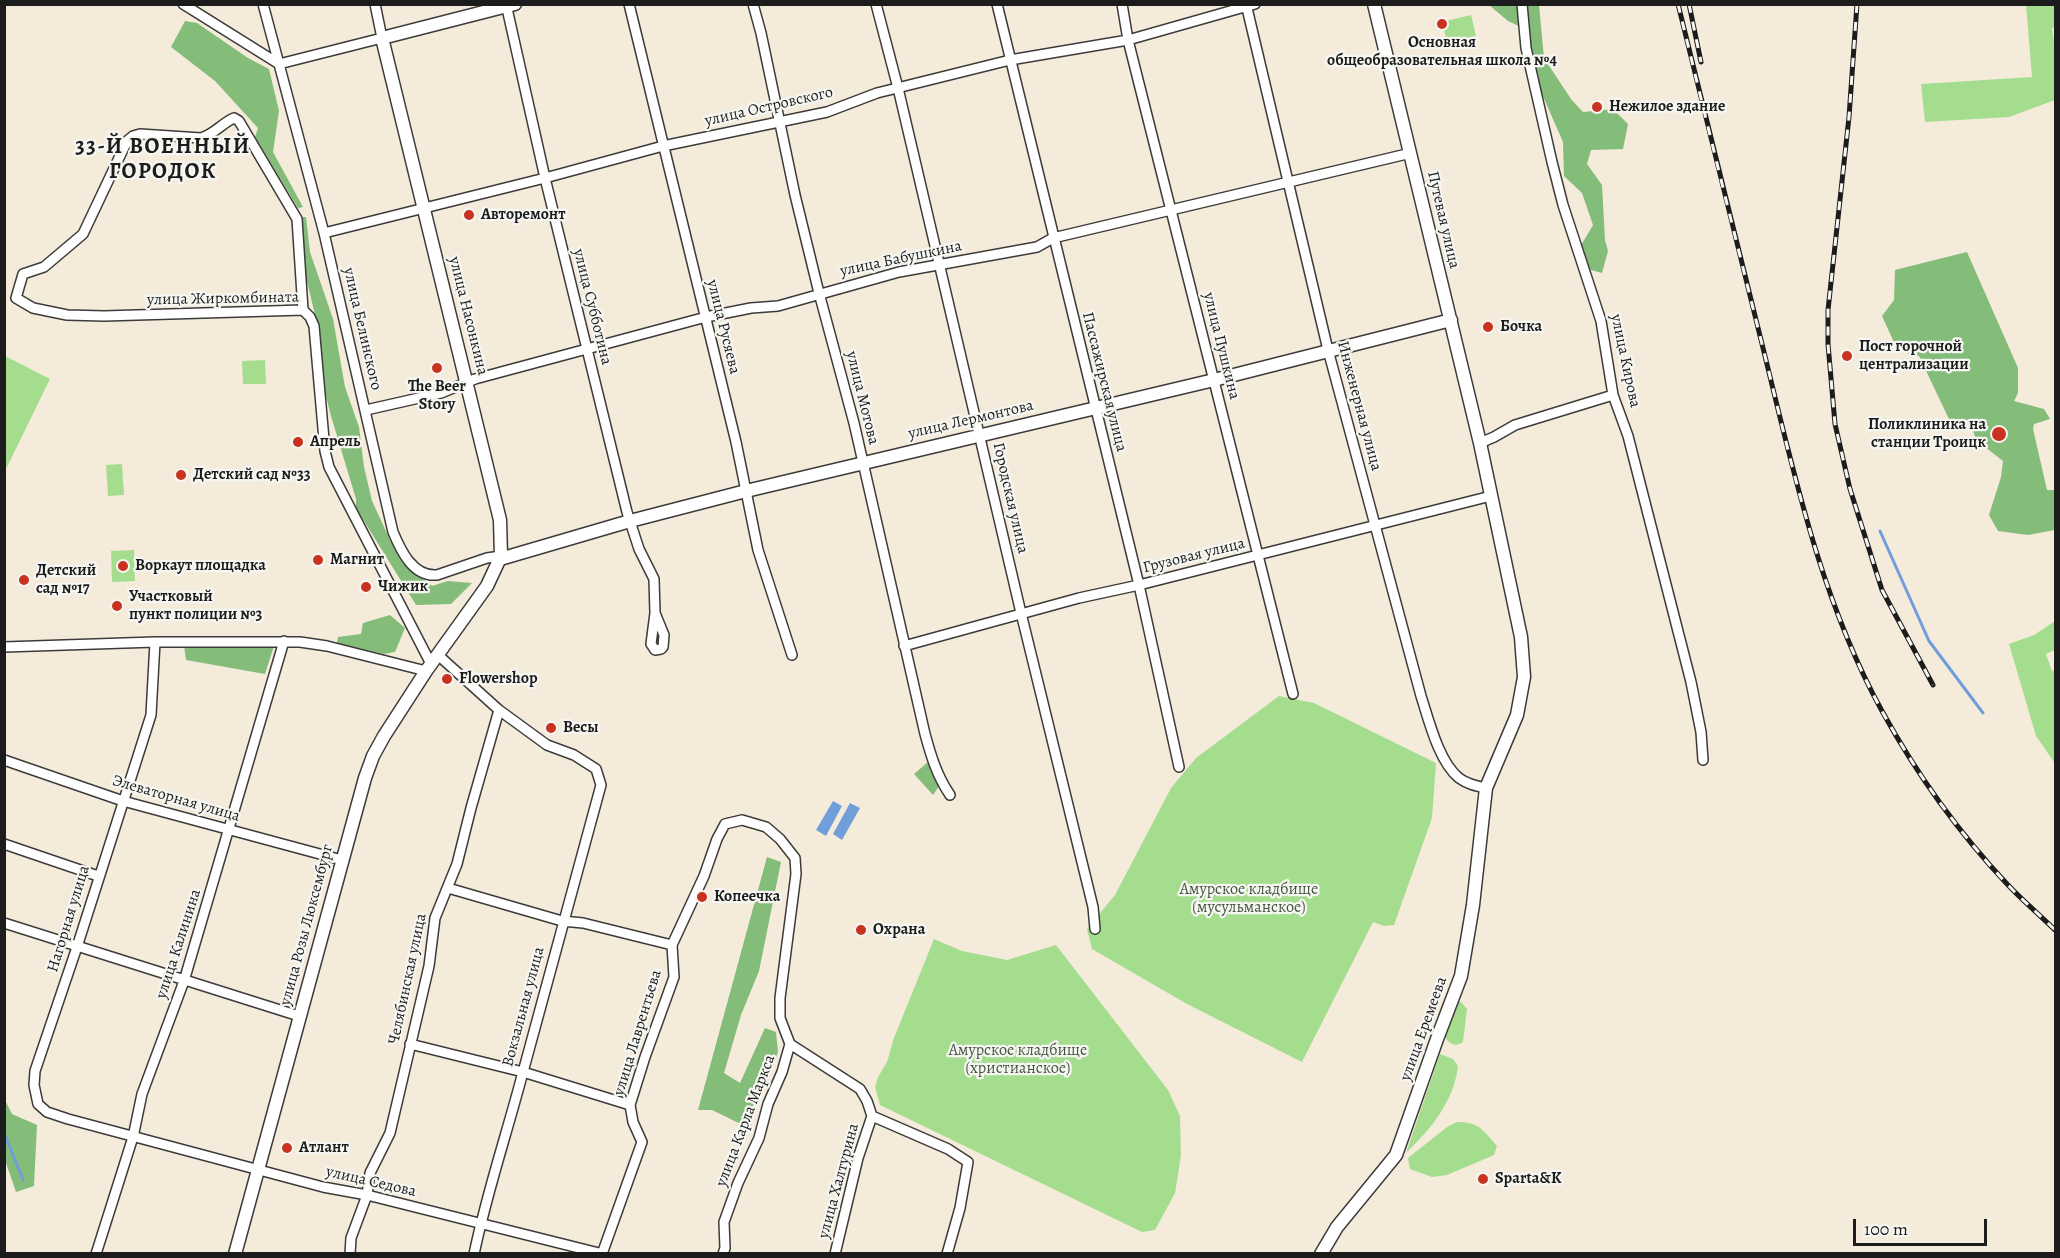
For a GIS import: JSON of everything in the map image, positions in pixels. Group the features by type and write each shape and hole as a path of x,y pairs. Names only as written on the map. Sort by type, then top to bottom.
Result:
{"street":[{"path":"183,4 279,64 509,5"},
{"name":"улица Белинского","path":"263,4 324,233 351,358 366,411 388,518 399,546 412,566 425,575 433,576 487,558 501,557"},
{"name":"улица Насонкина","path":"375,4 500,520 501,557 487,586 459,627"},
{"name":"улица Русяева","path":"629,4 706,317 758,550 792,655"},
{"name":"улица Мотова","path":"753,4 778,121 819,293 854,423 928,745 941,782 950,795"},
{"name":"Городская улица","path":"876,4 1093,907 1095,929"},
{"name":"Пассажирская улица","path":"997,4 1139,585 1179,767"},
{"name":"улица Пушкина","path":"1122,4 1128,40 1293,694"},
{"name":"Путевая улица","path":"1374,4 1411,153 1435,265 1451,320 1480,443 1521,637 1524,677 1517,715 1486,788"},
{"name":"улица Кирова","path":"1522,4 1526,48 1550,153 1563,205 1601,321 1613,395 1628,436 1689,674 1701,732 1703,760"},
{"name":"улица Субботина","path":"509,5 545,178 586,350 630,521 639,549 654,579 656,613"},
{"name":"улица Островского","path":"324,233 663,146 827,112 878,93 1010,60 1128,40 1249,6"},
{"name":"Инженерная улица","path":"1249,6 1328,350 1421,696 1433,733 1452,771 1470,785 1486,788"},
{"name":"улица Жиркомбината","path":"303,310 67,315 33,309 16,298 23,274 44,267 84,234 127,141 133,136 140,134 201,138 211,135 229,120 234,118 239,121 297,219 303,310 310,317 314,326 325,451 329,467 432,664"},
{"name":"улица Бабушкина","path":"366,411 441,393 475,379 706,317 751,308 778,306 898,272 1037,247 1053,238 1411,153"},
{"name":"улица Лермонтова","path":"501,557 630,521 862,462 1214,380 1451,320"},
{"path":"1480,443 1494,438 1515,425 1613,395"},
{"name":"Грузовая улица","path":"904,646 1079,598 1139,585 1491,496"},
{"name":"улица Розы Люксембург","path":"235,1254 342,860 373,756 432,664 459,627"},
{"path":"4,647 284,641 327,646 432,664 499,710"},
{"name":"улица Калинина","path":"96,1254 133,1137 142,1094 184,981 230,831 235,804 284,641"},
{"name":"Нагорная улица","path":"133,1137 47,1112 38,1104 35,1096 34,1071 77,947 151,715 155,642"},
{"name":"Вокзальная улица","path":"474,1254 562,921 601,785 596,769 574,755 550,747 499,710"},
{"name":"Челябинская улица","path":"350,1254 351,1238 367,1195 370,1173 390,1133 429,966 435,918 457,864 473,798 499,710"},
{"name":"Элеваторная улица","path":"4,760 123,801 342,860"},
{"name":"улица Еремеева","path":"1321,1254 1336,1227 1396,1155 1461,976 1473,905 1486,788"},
{"name":"улица Лаврентьева","path":"602,1254 642,1142 633,1122 630,1105 648,1046 674,977 672,945 704,876 717,839 725,824 742,820 766,827 780,839 795,858"},
{"path":"4,844 98,876"},
{"name":"улица Карла Маркса","path":"723,1254 725,1248 724,1222 738,1183 759,1138 768,1104 782,1072 790,1044 780,1018 780,998 796,874 795,858"},
{"path":"448,888 562,921 583,923 672,945"},
{"path":"4,923 299,1016"},
{"path":"410,1044 523,1072 630,1105"},
{"path":"790,1044 860,1089 872,1116 948,1149 968,1162 960,1208 947,1254"},
{"name":"улица Халтурина","path":"835,1254 858,1158 872,1116"},
{"name":"улица Седова","path":"133,1137 258,1168 322,1187 367,1195 602,1254"}],"green space":[{"path":"1489,5 1539,5 1544,58 1571,99 1583,112 1613,109 1628,124 1623,149 1591,150 1587,164 1602,185 1605,240 1608,251 1602,273 1588,269 1580,247 1593,225 1582,193 1564,176 1563,142 1535,74 1527,30 1508,21"},
{"path":"2026,5 2055,5 2055,27 2052,28 2056,56 2055,100 2009,117 1925,122 1921,84 2032,77"},
{"path":"1471,15 1476,36 1447,42 1442,22"},
{"path":"185,21 197,23 248,58 269,69 279,111 273,152 303,207 298,208 255,137 258,128 215,81 171,47"},
{"path":"301,217 306,217 310,252 333,319 345,387 359,427 364,467 372,501 391,542 414,573 432,586 448,581 472,583 451,604 416,605 356,508 356,499 321,376 317,323 305,273"},
{"path":"1967,252 2018,368 2018,393 2014,401 2044,409 2050,419 2034,424 2033,429 2047,490 2055,490 2055,530 2028,535 1998,531 1989,515 2001,477 2003,461 1976,440 1970,420 1949,419 1919,356 1898,351 1882,316 1894,300 1895,270"},
{"path":"5,356 50,379 5,471"},
{"path":"265,360 266,384 243,384 242,361"},
{"path":"122,464 124,495 108,496 106,465"},
{"name":"Воркаут площадка","path":"134,550 135,581 112,582 111,551"},
{"path":"390,615 405,628 395,652 384,654 337,643 338,637 361,634 363,623"},
{"path":"2055,621 2055,650 2046,654 2052,671 2055,670 2056,760 2054,762 2036,736 2009,644 2034,635"},
{"path":"184,645 274,646 265,674 186,660"},
{"name":"Амурское кладбище (мусульманское)","path":"1279,696 1314,703 1436,763 1432,818 1394,925 1384,926 1373,922 1302,1062 1187,1004 1092,949 1087,929 1115,895 1171,788 1196,758"},
{"path":"928,762 939,786 933,795 914,774"},
{"path":"767,857 781,862 759,971 741,1015 724,1073 740,1083 765,1028 776,1032 778,1052 768,1080 754,1099 751,1129 712,1110 698,1110"},
{"name":"Амурское кладбище (христианское)","path":"934,939 962,951 1007,960 1056,945 1168,1090 1180,1116 1181,1156 1175,1193 1155,1230 1142,1232 880,1105 875,1087 878,1077 887,1062 894,1038"},
{"path":"1458,1001 1467,1009 1463,1042 1455,1045 1445,1037"},
{"path":"1440,1054 1453,1059 1458,1066 1452,1091 1440,1114 1406,1153"},
{"path":"5,1100 12,1114 37,1125 34,1186 16,1192 5,1160"},
{"path":"1457,1122 1476,1125 1484,1131 1497,1146 1494,1155 1447,1175 1432,1177 1410,1169 1408,1158 1447,1127"}],"water":[{"path":"833,801 842,806 826,836 816,830"},
{"path":"850,803 860,808 842,840 833,834"}],"waterway":[{"path":"1880,531 1929,641 1983,713"},
{"path":"4,1133 23,1180"}],"railway":[{"path":"1678,4 1798,490 1811,536 1842,625 1882,711 1939,802 1990,865 2056,931"},
{"path":"1689,4 1701,62"},
{"path":"1857,4 1849,117 1828,310 1828,344 1835,424 1850,489 1882,590 1933,685"}],"place":[{"name":"Основная общеобразовательная школа №4","path":"1442,24"},
{"name":"Нежилое здание","path":"1597,107"},
{"name":"Авторемонт","path":"469,215"},
{"name":"Бочка","path":"1488,327"},
{"name":"Пост горочной централизации","path":"1847,356"},
{"name":"The Beer Story","path":"437,368"},
{"name":"Поликлиника на станции Троицк","path":"1999,434"},
{"name":"Апрель","path":"298,442"},
{"name":"Детский сад №33","path":"181,475"},
{"name":"Магнит","path":"318,560"},
{"name":"Воркаут площадка","path":"123,566"},
{"name":"Детский сад №17","path":"24,580"},
{"name":"Чижик","path":"366,587"},
{"name":"Участковый пункт полиции №3","path":"117,606"},
{"name":"Flowershop","path":"447,679"},
{"name":"Весы","path":"551,728"},
{"name":"Копеечка","path":"702,897"},
{"name":"Охрана","path":"861,930"},
{"name":"Атлант","path":"287,1148"},
{"name":"Sparta&K","path":"1483,1179"}],"district":[{"name":"33-Й ВОЕННЫЙ ГОРОДОК","path":"163,160"}]}
